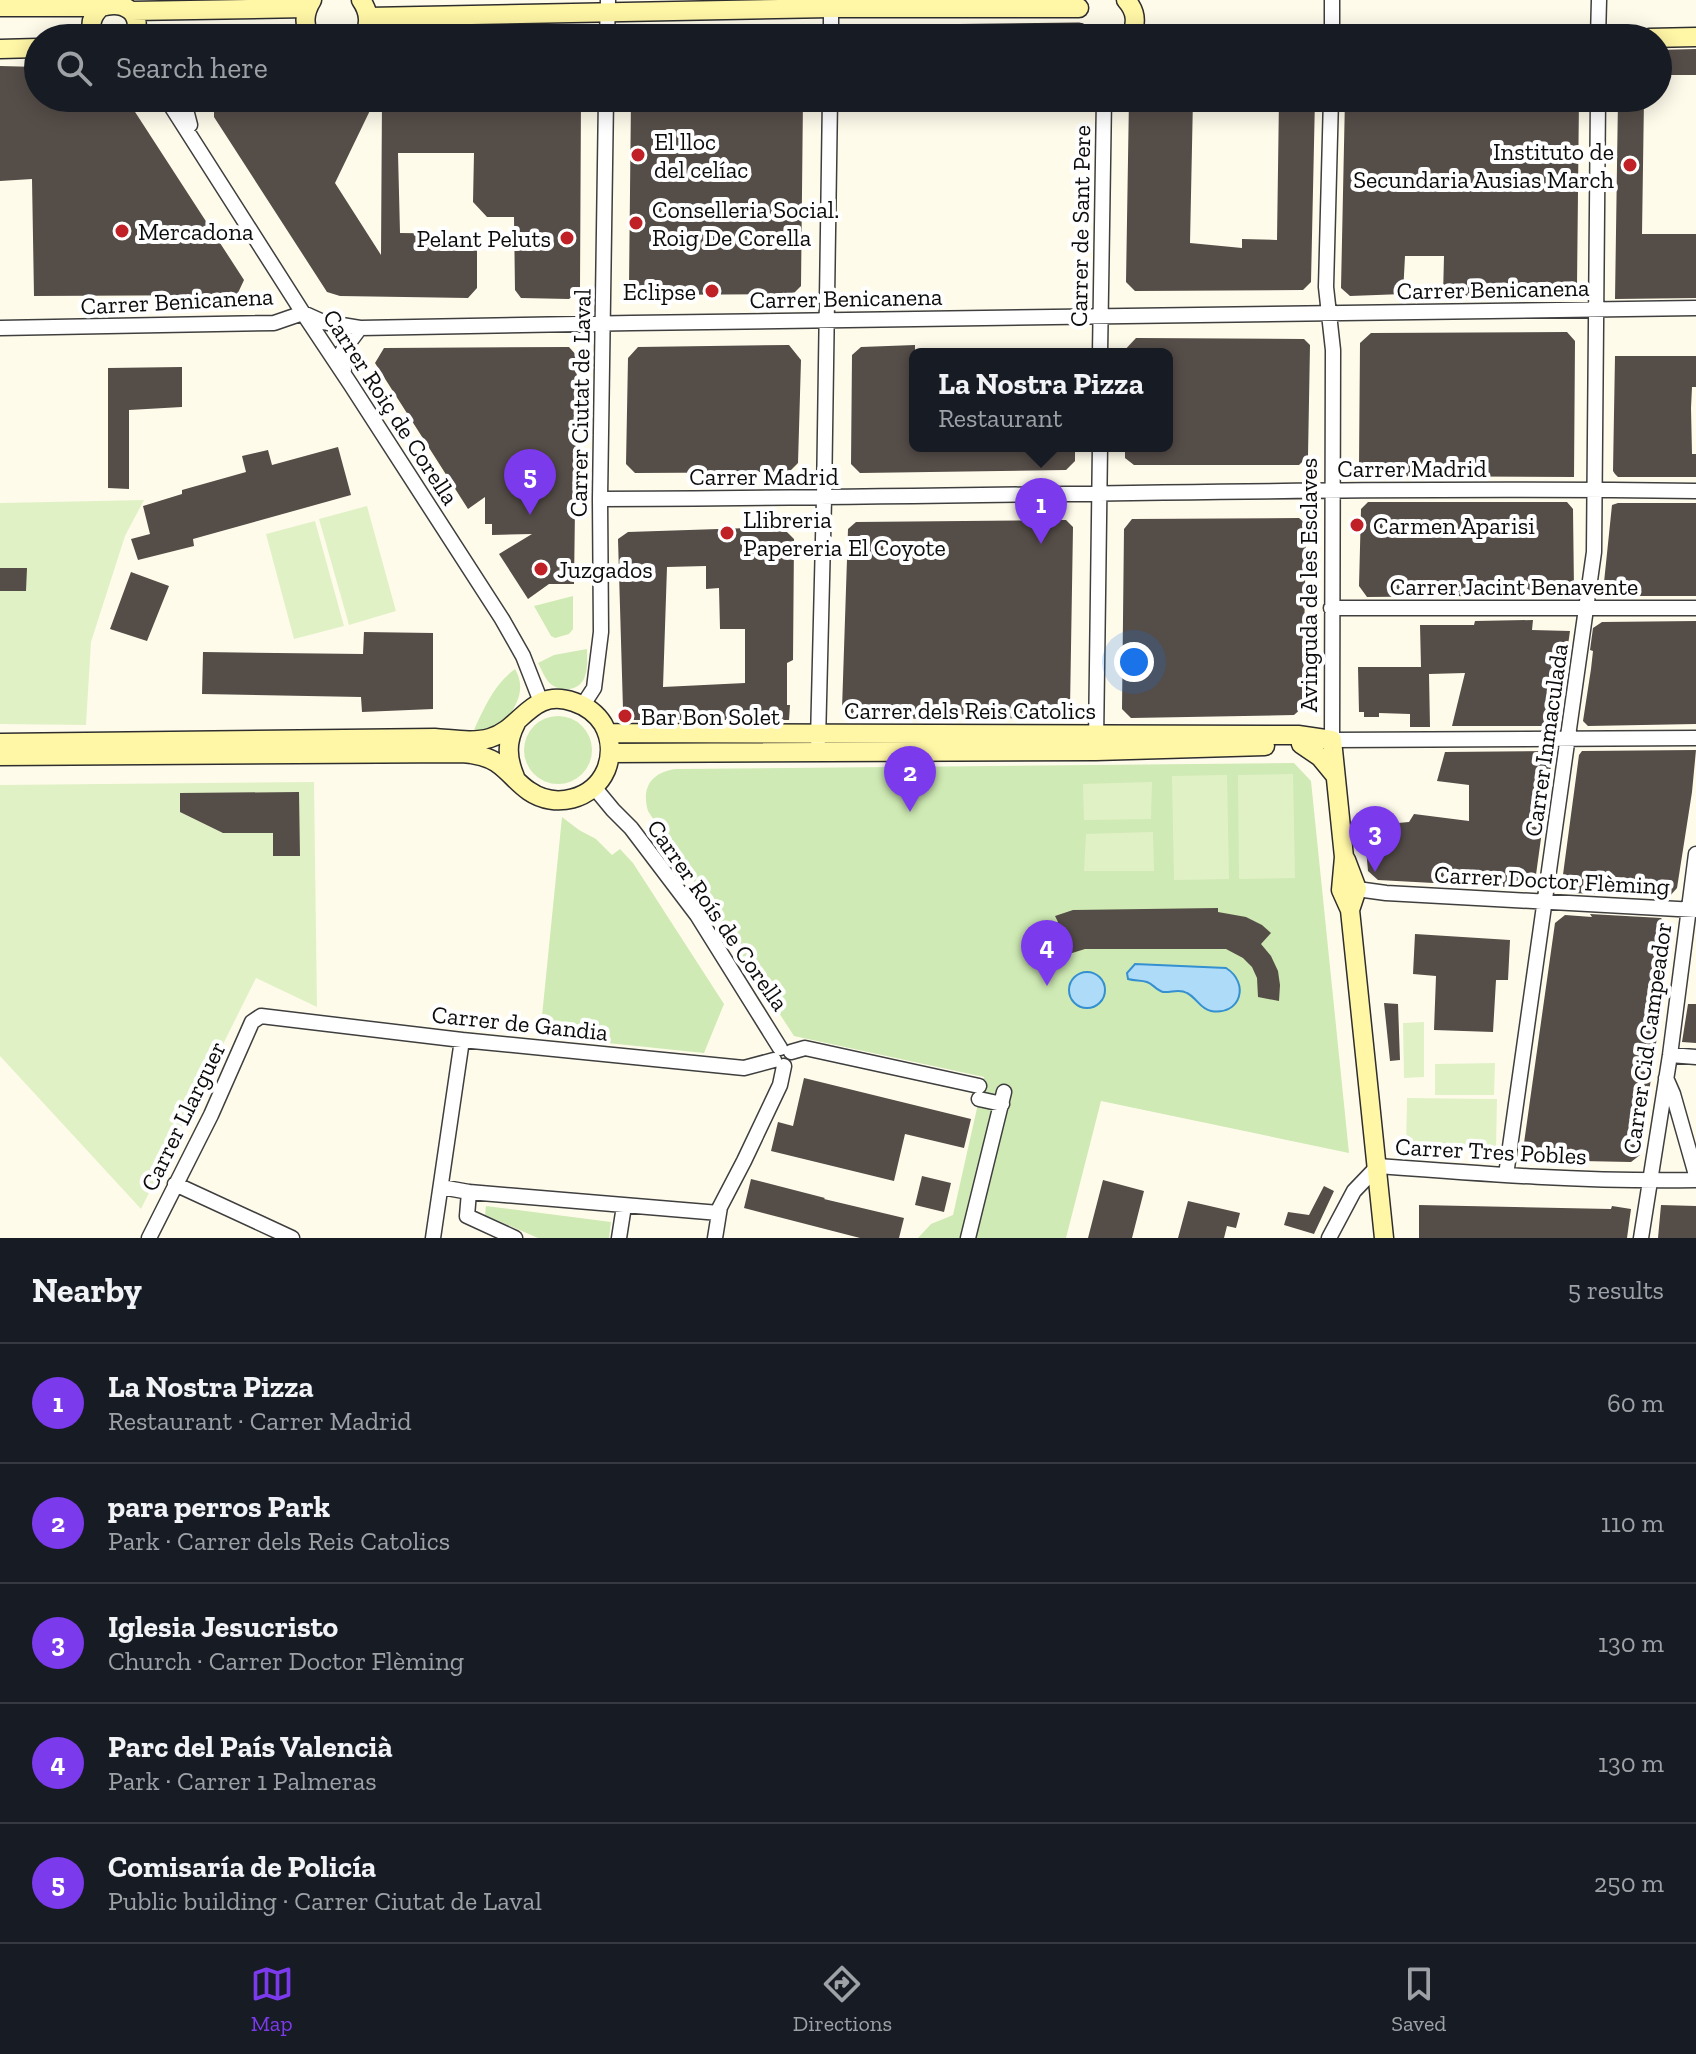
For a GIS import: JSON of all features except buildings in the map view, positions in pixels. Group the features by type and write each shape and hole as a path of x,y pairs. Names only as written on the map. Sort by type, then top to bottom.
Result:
{"street":[{"path":"1126,0 1134,10 1136,24"},
{"path":"1332,0 1332,24"},
{"path":"1598,24 1599,0"},
{"path":"91,24 106,3"},
{"path":"0,7 123,4 132,11 138,24"},
{"path":"132,11 310,4 306,24"},
{"path":"365,6 1082,4 1078,24"},
{"path":"1672,38 1696,37"},
{"path":"0,49 24,48"},
{"name":"Carrer Roiç de Corella","path":"175,112 514,638 541,702"},
{"name":"Carrer Roiç de Corella","path":"187,112 194,141"},
{"name":"Carrer Ciutat de Laval","path":"583,705 594,688 601,632 606,112"},
{"path":"818,742 830,112"},
{"name":"Carrer de Sant Pere","path":"1100,348 1104,112"},
{"name":"Avinguda de les Esclaves","path":"1331,112 1326,287 1333,350 1332,740 1344,857 1341,890 1350,910 1384,1238"},
{"name":"Carrer Inmaculada","path":"1506,1175 1594,552 1598,112"},
{"name":"Carrer Benicanena","path":"0,328 274,323 303,313 323,322 360,328 1696,308"},
{"path":"344,374 342,352 360,328"},
{"path":"1096,742 1100,452"},
{"name":"Carrer Madrid","path":"600,499 824,499 1332,490 1696,491"},
{"name":"Carrer Jacint Benavente","path":"1331,608 1696,608"},
{"path":"0,743 480,740 501,733 541,702 555,699 570,700 593,712 607,733 610,753 607,768 594,787 582,796 552,801 525,789 497,763 479,755 450,752 0,756"},
{"path":"515,777 509,763 508,748 517,720"},
{"name":"Carrer dels Reis Catolics","path":"607,733 818,742 1096,742 1298,735 1332,740"},
{"name":"Carrer dels Reis Catolics","path":"1096,742 1231,748 1332,740 1696,738"},
{"name":"Carrer dels Reis Catolics","path":"610,753 818,742"},
{"path":"1301,744 1320,757 1336,777"},
{"name":"Carrer Roís de Corella","path":"594,787 631,828 697,915 773,1033 782,1056"},
{"name":"Carrer Cid Campeador","path":"1641,1238 1692,910 1696,854"},
{"name":"Avinguda de les Esclaves","path":"1344,857 1357,889 1350,910"},
{"path":"1341,876 1347,888 1357,889"},
{"name":"Carrer Doctor Flèming","path":"1357,889 1692,910"},
{"name":"Carrer de Gandia","path":"261,1016 744,1068 805,1048 1003,1098 968,1238"},
{"name":"Carrer Llarguer","path":"149,1238 211,1115 252,1022 261,1016"},
{"path":"433,1238 462,1040"},
{"path":"1670,1055 1696,1057"},
{"path":"715,1238 720,1207 780,1085 782,1056"},
{"path":"1666,1077 1696,1178"},
{"path":"1329,1238 1354,1191 1378,1166"},
{"name":"Carrer Tres Pobles","path":"1378,1166 1649,1181 1696,1178"},
{"path":"175,1184 284,1236"},
{"path":"441,1187 719,1213"},
{"path":"469,1192 467,1216 515,1238"},
{"path":"619,1238 624,1206"}],"green space":[{"path":"144,500 125,536 91,642 86,725 0,724 0,503"},
{"path":"367,506 396,611 349,625 319,519"},
{"path":"315,521 344,626 294,639 266,534"},
{"path":"573,596 573,629 569,634 555,638 534,606"},
{"path":"587,649 583,681 571,689 552,685 538,663 554,655"},
{"path":"515,669 520,686 512,711 494,731 473,732 495,689"},
{"path":"551,716 565,716 577,721 587,731 592,750 587,769 577,779 565,784 551,784 539,779 529,769 524,757 524,743 529,731 539,721"},
{"path":"1294,763 1311,781 1349,1153 1101,1101 1066,1238 918,1238 931,1224 953,1215 984,1077 794,1036 648,811 646,802 650,782 661,773 676,769"},
{"path":"1293,774 1295,878 1239,879 1238,775"},
{"path":"1227,775 1229,879 1174,880 1172,776"},
{"path":"314,782 317,1007 256,978 141,1209 0,1056 0,785"},
{"path":"1152,782 1151,819 1084,820 1083,784"},
{"path":"562,817 596,839 612,855 620,849 633,863 724,1004 704,1053 540,1036"},
{"path":"1153,832 1154,871 1084,871 1086,834"},
{"path":"1424,1022 1424,1077 1404,1078 1403,1023"},
{"path":"1495,1063 1494,1095 1435,1095 1435,1064"},
{"path":"1407,1098 1497,1099 1496,1149 1406,1147"},
{"path":"486,1206 611,1222 609,1238 538,1238 485,1215"}],"water":[{"path":"1135,964 1226,968 1238,982 1239,997 1229,1008 1207,1010 1184,992 1163,992 1147,982 1128,979 1127,973"},
{"path":"1087,972 1100,977 1105,990 1100,1003 1087,1008 1074,1003 1069,990 1074,977"}],"place":[{"name":"El lloc del celíac","path":"638,155"},
{"name":"Instituto de Secundaria Ausias March","path":"1630,165"},
{"name":"Conselleria Social. Roig De Corella","path":"636,223"},
{"name":"Mercadona","path":"122,231"},
{"name":"Pelant Peluts","path":"567,238"},
{"name":"Eclipse","path":"712,291"},
{"name":"Comisaría de Policía","path":"530,515"},
{"name":"Carmen Aparisi","path":"1357,525"},
{"name":"Llibreria Papereria El Coyote","path":"727,533"},
{"name":"La Nostra Pizza","path":"1041,544"},
{"name":"Juzgados","path":"541,569"},
{"name":"Bar Bon Solet","path":"625,716"},
{"name":"para perros Park","path":"910,812"},
{"name":"Iglesia Jesucristo","path":"1375,872"},
{"name":"Parc del País Valencià","path":"1047,986"}]}
